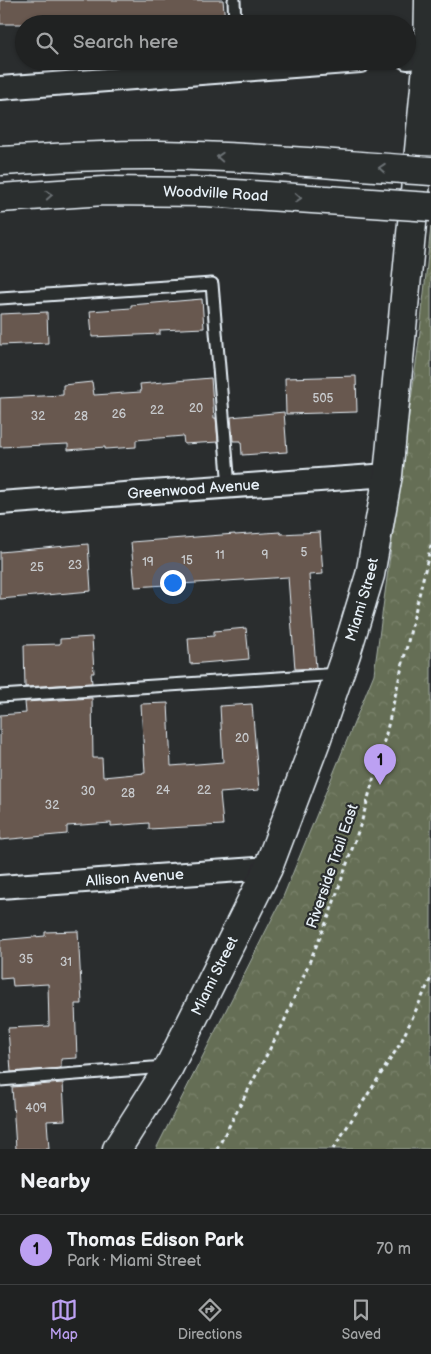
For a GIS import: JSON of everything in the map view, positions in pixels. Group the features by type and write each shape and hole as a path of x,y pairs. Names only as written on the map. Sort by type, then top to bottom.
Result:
{"street":[{"name":"Miami Street","path":"117,1149 169,1067 268,868 339,674 370,574 388,475 418,57 429,0"},
{"path":"0,88 195,70"},
{"path":"0,161 88,156 158,155 431,172"},
{"name":"Woodville Road","path":"0,198 104,191 206,192 431,207"},
{"name":"Greenwood Avenue","path":"0,503 388,475"},
{"name":"Allison Avenue","path":"0,887 268,868"}],"lane":[{"path":"234,0 235,15"},
{"path":"0,298 212,284 229,487"},
{"path":"0,696 339,674"},
{"path":"0,1080 169,1067"}],"path":[{"name":"Riverside Trail East","path":"217,1149 226,1135 282,1024 329,916 362,820 386,734 431,545"},
{"path":"333,1149 400,1044 431,978"}],"green space":[{"path":"431,226 431,1149 156,1149 283,897 374,674 419,341"}],"building":[{"path":"0,0 223,0 224,15 15,15 15,24 0,24"},
{"path":"202,299 204,328 160,330 160,334 92,337 90,311 131,308 131,305"},
{"path":"47,312 48,343 0,345 0,314"},
{"path":"356,376 357,412 286,414 285,378"},
{"path":"211,378 218,442 184,444 183,436 136,440 136,447 105,449 105,447 68,450 68,444 0,447 0,398 63,395 63,385 92,382 94,395 141,392 140,384"},
{"path":"284,412 287,452 242,455 241,441 233,441 231,417"},
{"path":"280,532 281,534 320,532 323,574 309,575 316,668 295,669 288,577 135,587 131,542"},
{"path":"88,544 91,591 0,599 0,552"},
{"path":"246,628 249,659 190,664 188,638 214,636 214,631"},
{"path":"92,637 94,673 91,673 92,683 25,687 24,645 60,644 60,639"},
{"path":"92,698 93,758 102,758 103,777 145,773 141,704 168,703 171,766 223,762 220,706 252,704 259,790 220,793 223,825 149,829 149,823 111,826 111,823 67,826 67,834 0,840 0,715 26,713 25,702"},
{"path":"78,931 82,1004 75,1004 77,1058 61,1059 61,1068 11,1072 8,1028 49,1026 48,984 13,986 12,978 0,979 0,940 45,936 45,932"},
{"path":"63,1083 65,1120 47,1121 49,1149 16,1149 12,1087"}],"place":[{"name":"Thomas Edison Park","path":"380,785"}]}
